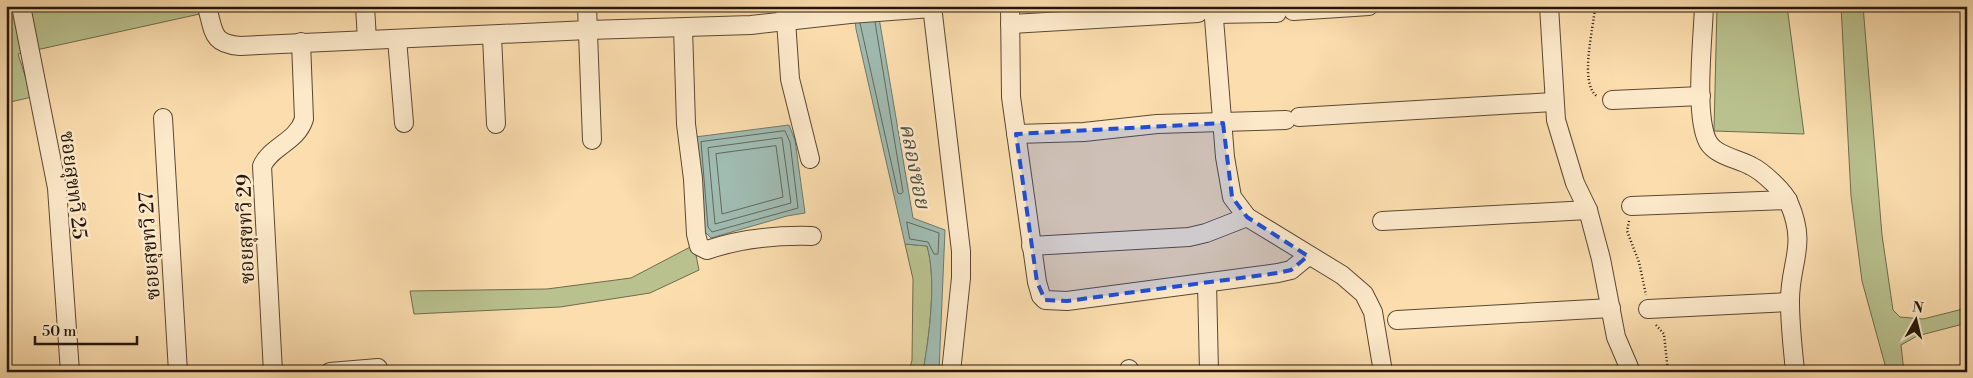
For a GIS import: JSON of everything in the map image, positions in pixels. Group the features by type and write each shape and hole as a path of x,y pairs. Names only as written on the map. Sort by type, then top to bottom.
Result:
{"street":[{"name":"ซอยสุขทวี 25","path":"21,6 57,188 70,372"},
{"path":"365,6 367,40"},
{"path":"587,6 592,140"},
{"path":"1010,6 1011,97 1031,246 1041,296 1054,302 1207,283 1291,270 1308,256"},
{"path":"1010,24 1208,11 1285,12 1369,6"},
{"path":"1549,6 1553,102 1562,144 1588,210 1616,337 1631,372"},
{"path":"1704,6 1701,96 1704,129 1709,144 1722,154 1753,166 1788,200 1797,224 1799,246 1789,302 1795,372"},
{"path":"208,11 215,35 219,41 229,45 752,25 785,14 850,14 932,7 961,250 961,278 951,372"},
{"path":"1208,11 1223,123 1225,157 1232,196 1247,217 1342,276 1364,294 1373,312 1383,372"},
{"path":"785,14 790,79 810,159"},
{"path":"683,28 686,124 693,180 696,234 699,246 707,250 752,238 812,236"},
{"path":"492,36 496,124"},
{"path":"397,39 404,122"},
{"name":"ซอยสุขทวี 29","path":"273,372 262,166 266,158 294,138 301,128 304,119 301,42"},
{"path":"1612,100 1701,96"},
{"path":"1016,134 1293,119 1553,102"},
{"name":"ซอยสุขทวี 27","path":"163,118 178,372"},
{"path":"1631,206 1788,200"},
{"path":"1382,221 1588,210"},
{"path":"1031,246 1189,237 1206,233 1247,217"},
{"path":"1207,283 1209,372"},
{"path":"1648,309 1789,302"},
{"path":"1397,320 1611,308"},
{"path":"330,372 378,368"}],"path":[{"path":"1594,6 1588,81 1593,94 1603,99 1612,100"},
{"path":"1631,206 1627,231 1639,262 1650,322 1661,328 1664,334 1668,372"}],"highlighted area":[{"path":"1223,123 1232,197 1247,217 1308,256 1291,270 1278,273 1067,301 1045,300 1037,282 1016,134"}],"green space":[{"path":"6,6 236,6 18,54 32,97 6,103"},
{"path":"1717,6 1787,6 1804,134 1714,131"},
{"path":"1841,6 1863,6 1882,235 1893,310 1900,317 1923,319 1967,308 1967,323 1917,336 1901,345 1904,372 1887,372 1862,281 1851,196"},
{"path":"905,244 927,246 930,260 931,309 923,372 909,372 912,360 913,279"},
{"path":"694,245 699,270 650,293 560,307 414,314 410,291 547,289 631,278"}],"water":[{"path":"877,6 913,218 945,230 939,372 923,372 930,326 932,292 927,246 905,244 856,29 854,10"},
{"path":"789,125 795,140 805,213 787,216 711,238 703,230 695,137"}],"water label":[{"name":"คลองซอย","path":"915,166"}]}
